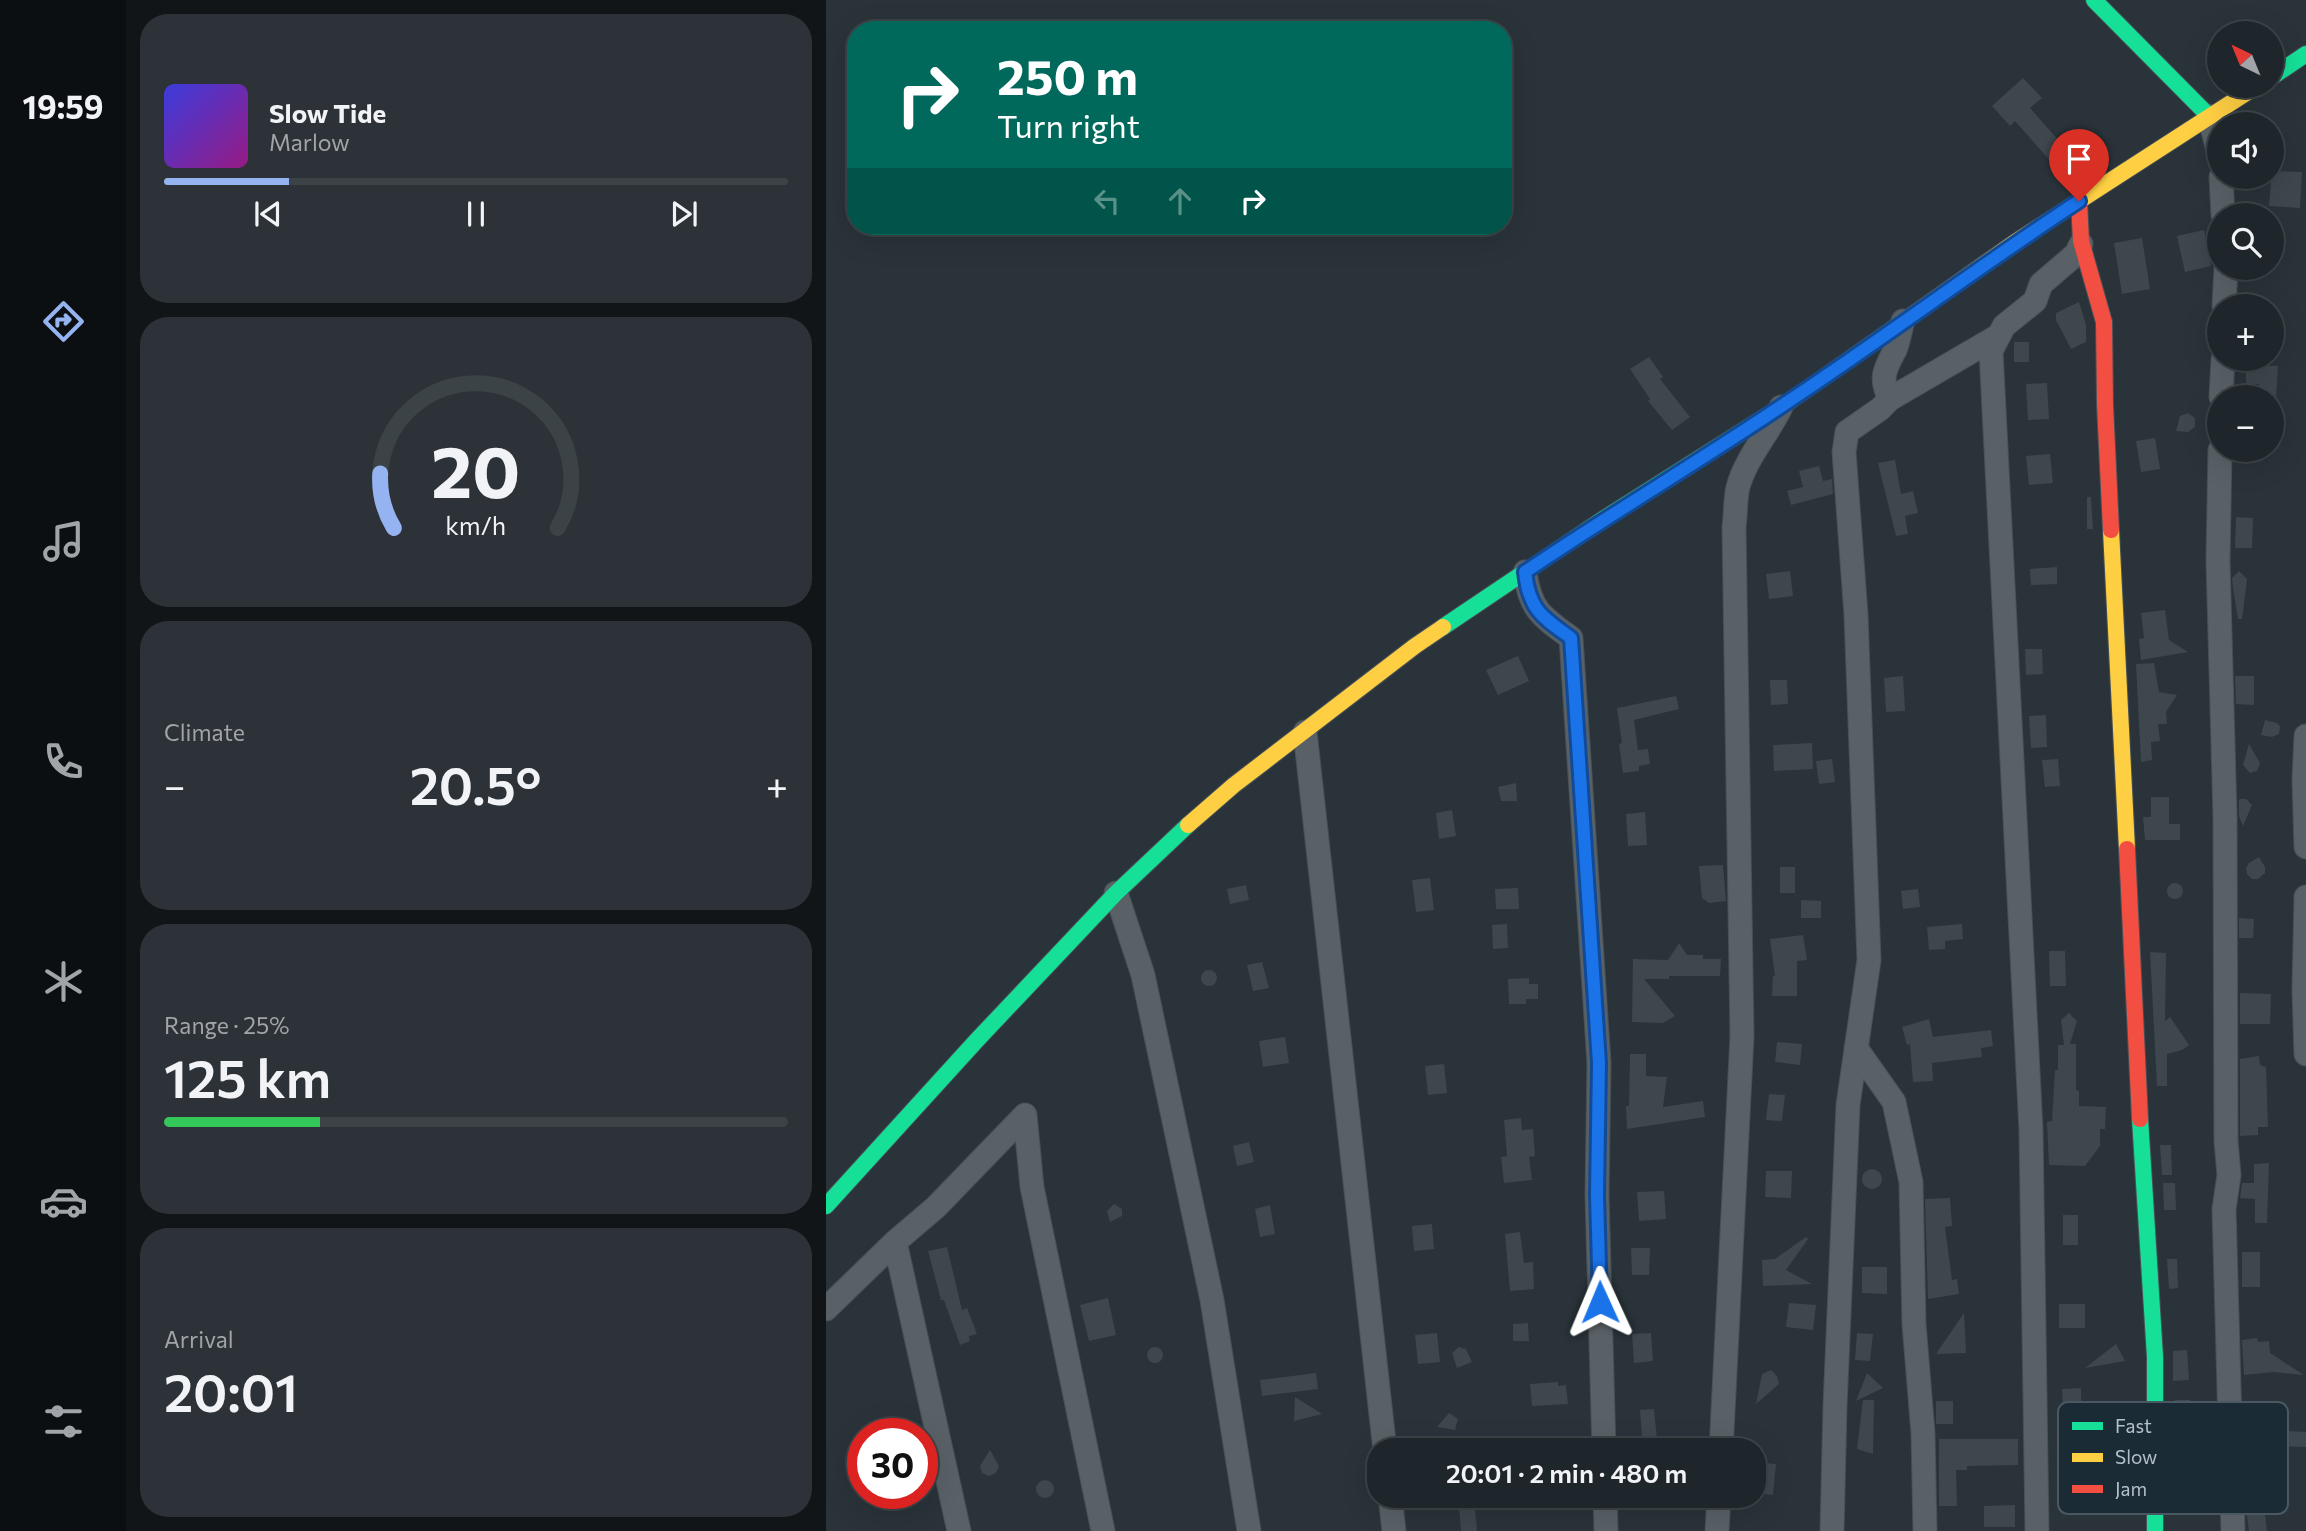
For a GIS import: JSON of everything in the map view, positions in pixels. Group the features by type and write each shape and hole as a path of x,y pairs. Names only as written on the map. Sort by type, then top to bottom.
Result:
{"main road":[{"path":"2094,0 2207,114"},
{"path":"2284,69 2306,54"},
{"path":"2215,112 2238,98"},
{"path":"826,1206 976,1040 1115,893 1174,836 1234,785 1415,646 1605,518 1780,407 2014,243 2207,117"},
{"path":"2079,201 2081,244 2104,322 2105,405 2155,1357 2155,1402"}],"street":[{"path":"2037,1531 2031,1130 1991,351 2004,326 2035,301 2041,284 2076,254 2081,244"},
{"path":"1890,399 1883,385 1884,377 1903,321"},
{"path":"1832,1531 1847,1118 1869,960 1856,614 1844,452 1847,432 1890,399 1998,337"},
{"path":"1722,1438 1742,1036 1734,527 1737,488 1780,407"},
{"path":"2220,462 2218,561 2225,830 2226,1141 2229,1175 2224,1209 2229,1402"},
{"path":"1525,572 1527,590 1532,601 1548,622 1571,638 1599,1063 1597,1195 1604,1438"},
{"path":"1305,732 1384,1438"},
{"path":"2306,736 2306,847"},
{"path":"1115,893 1143,975 1209,1287 1249,1531"},
{"path":"2306,897 2306,1054"},
{"path":"1856,1048 1894,1102 1911,1182 1914,1324 1923,1433 1925,1531"},
{"path":"826,1309 895,1242 936,1207 1024,1115 1032,1187 1103,1531"},
{"path":"895,1242 959,1531"},
{"path":"1391,1508 1394,1531"},
{"path":"1605,1508 1606,1531"},
{"path":"1717,1531 1718,1508"}],"building":[{"path":"2023,78 2042,98 2030,108 2067,150 2052,163 2015,121 2010,126 1992,106"},
{"path":"2284,171 2302,172 2300,208 2284,207 2284,203 2269,203 2270,189 2284,189"},
{"path":"2204,230 2207,267 2185,272 2177,236"},
{"path":"2142,238 2150,289 2122,294 2114,243"},
{"path":"2079,302 2086,325 2086,342 2071,349 2056,320 2056,313"},
{"path":"2014,342 2029,342 2029,362 2014,362"},
{"path":"1649,357 1663,377 1660,379 1690,417 1672,430 1648,401 1650,399 1630,369"},
{"path":"2246,371 2278,371 2277,385 2246,384"},
{"path":"2047,383 2049,419 2028,420 2026,384"},
{"path":"2188,413 2195,418 2195,427 2188,432 2176,431 2180,416"},
{"path":"2155,438 2160,469 2141,472 2136,441"},
{"path":"2050,454 2053,483 2029,485 2026,456"},
{"path":"1895,460 1901,494 1913,491 1918,513 1905,516 1908,534 1896,536 1878,463"},
{"path":"1819,466 1823,481 1832,479 1833,494 1791,505 1787,491 1803,487 1799,471"},
{"path":"2087,497 2091,497 2093,529 2087,529"},
{"path":"2236,517 2253,518 2252,548 2235,548"},
{"path":"2057,567 2057,584 2031,585 2030,569"},
{"path":"1790,571 1793,596 1769,599 1766,574"},
{"path":"2239,571 2247,579 2242,619 2238,619 2232,578"},
{"path":"2165,610 2169,640 2188,652 2141,660 2139,639 2144,638 2141,613"},
{"path":"2025,649 2042,649 2043,674 2026,675"},
{"path":"1518,656 1529,681 1498,695 1486,670"},
{"path":"2154,663 2159,692 2177,695 2166,712 2167,724 2158,724 2160,741 2151,742 2152,760 2141,762 2136,664"},
{"path":"1903,676 1905,711 1886,712 1884,678"},
{"path":"2235,676 2254,676 2254,705 2236,704"},
{"path":"1770,680 1787,680 1788,704 1771,705"},
{"path":"1676,696 1679,709 1634,720 1638,750 1648,749 1650,764 1639,766 1639,771 1623,773 1617,708"},
{"path":"2046,715 2047,747 2031,748 2029,716"},
{"path":"2265,720 2280,726 2279,734 2272,737 2261,735"},
{"path":"1812,743 1813,769 1774,771 1773,745"},
{"path":"2249,744 2260,763 2257,771 2250,773 2243,765"},
{"path":"1832,759 1835,782 1819,784 1816,761"},
{"path":"2058,759 2060,786 2045,787 2042,760"},
{"path":"1516,783 1517,801 1501,801 1498,787"},
{"path":"2151,797 2169,797 2169,824 2180,824 2180,840 2145,840 2143,817 2151,817"},
{"path":"2240,799 2246,799 2252,805 2243,826 2239,816"},
{"path":"1452,810 1456,836 1439,839 1436,813"},
{"path":"1645,812 1647,845 1628,846 1626,814"},
{"path":"2259,857 2265,867 2265,873 2258,879 2252,879 2246,868"},
{"path":"1723,865 1726,901 1709,903 1702,898 1699,866"},
{"path":"1780,867 1795,867 1795,893 1780,893"},
{"path":"1430,878 1434,910 1416,912 1412,880"},
{"path":"2175,883 2181,885 2181,897 2175,899 2169,897 2167,891 2169,885"},
{"path":"1246,885 1249,900 1230,904 1227,889"},
{"path":"1518,888 1519,909 1496,909 1495,889"},
{"path":"1918,889 1920,907 1903,909 1901,891"},
{"path":"1801,900 1821,901 1821,918 1801,918"},
{"path":"2239,918 2254,919 2253,938 2239,938"},
{"path":"1507,924 1508,948 1493,949 1492,925"},
{"path":"1962,924 1963,939 1945,941 1945,949 1929,950 1927,927"},
{"path":"1803,935 1807,960 1797,961 1797,996 1772,996 1775,976 1770,939"},
{"path":"1679,943 1687,955 1703,955 1703,959 1721,959 1720,976 1644,979 1675,1016 1663,1023 1632,1022 1633,959 1668,960"},
{"path":"2049,951 2065,951 2066,986 2050,986"},
{"path":"2150,952 2166,953 2165,1021 2170,1017 2189,1045 2167,1054 2167,1086 2157,1086"},
{"path":"1262,962 1269,988 1253,991 1247,965"},
{"path":"1209,970 1215,972 1215,984 1209,986 1203,984 1201,978 1203,972"},
{"path":"1529,978 1529,984 1538,984 1538,999 1526,999 1526,1004 1509,1004 1508,979"},
{"path":"2240,993 2271,994 2270,1024 2240,1024"},
{"path":"2069,1013 2077,1021 2070,1044 2076,1044 2076,1090 2079,1091 2079,1106 2106,1107 2105,1129 2100,1129 2100,1146 2085,1166 2049,1165 2047,1122 2052,1121 2058,1045 2064,1045 2061,1020"},
{"path":"1929,1019 1933,1037 1991,1030 1993,1046 1981,1048 1982,1057 1932,1063 1933,1081 1913,1082 1910,1044 1907,1045 1902,1027"},
{"path":"1285,1037 1289,1063 1263,1067 1259,1041"},
{"path":"1777,1042 1802,1044 1800,1065 1775,1062"},
{"path":"1630,1054 1646,1054 1646,1076 1667,1077 1663,1107 1703,1101 1705,1117 1627,1129"},
{"path":"2259,1056 2260,1065 2266,1067 2268,1127 2258,1127 2258,1135 2240,1136 2240,1059"},
{"path":"1444,1064 1447,1093 1428,1095 1425,1066"},
{"path":"1769,1094 1785,1095 1782,1121 1766,1120"},
{"path":"1521,1118 1522,1130 1533,1129 1535,1156 1529,1157 1532,1180 1504,1183 1501,1157 1507,1156 1504,1120"},
{"path":"1249,1142 1254,1162 1237,1166 1233,1146"},
{"path":"2160,1145 2171,1145 2172,1175 2162,1175"},
{"path":"2269,1163 2267,1223 2255,1223 2255,1199 2240,1198 2242,1183 2254,1183 2254,1164"},
{"path":"1872,1169 1879,1172 1882,1179 1879,1186 1872,1189 1865,1186 1862,1179 1865,1172"},
{"path":"1766,1171 1792,1171 1791,1198 1765,1197"},
{"path":"2163,1183 2175,1183 2176,1210 2164,1210"},
{"path":"1664,1191 1666,1219 1639,1221 1637,1192"},
{"path":"1950,1198 1952,1226 1945,1227 1952,1280 1957,1279 1959,1294 1928,1299 1925,1199"},
{"path":"1114,1204 1122,1209 1122,1216 1110,1222 1107,1211"},
{"path":"1270,1205 1275,1234 1260,1237 1255,1209"},
{"path":"2063,1215 2078,1215 2078,1245 2063,1245"},
{"path":"1432,1224 1434,1249 1414,1251 1412,1226"},
{"path":"1520,1232 1524,1263 1533,1262 1534,1289 1510,1291 1505,1234"},
{"path":"1806,1237 1808,1239 1786,1270 1812,1284 1763,1286 1762,1260 1775,1259"},
{"path":"947,1247 962,1310 967,1308 977,1334 969,1336 970,1341 960,1345 944,1300 941,1300 928,1251"},
{"path":"1631,1248 1650,1248 1649,1275 1632,1275"},
{"path":"2242,1252 2260,1252 2260,1287 2242,1287"},
{"path":"2167,1259 2177,1259 2178,1288 2169,1289"},
{"path":"1862,1267 1887,1267 1887,1294 1862,1293"},
{"path":"1108,1298 1116,1335 1089,1341 1080,1305"},
{"path":"1789,1303 1816,1305 1813,1330 1786,1327"},
{"path":"2059,1304 2085,1304 2085,1328 2059,1328"},
{"path":"1964,1313 1966,1353 1936,1354"},
{"path":"1528,1323 1529,1341 1513,1341 1513,1324"},
{"path":"1437,1333 1440,1362 1418,1364 1415,1335"},
{"path":"1651,1333 1653,1361 1634,1363 1632,1334"},
{"path":"1857,1333 1873,1334 1870,1361 1855,1360"},
{"path":"2257,1338 2258,1342 2269,1341 2270,1353 2304,1375 2274,1372 2244,1375 2242,1340"},
{"path":"2116,1344 2125,1361 2085,1368"},
{"path":"1155,1347 1161,1349 1161,1361 1155,1363 1149,1361 1147,1355 1149,1349"},
{"path":"1459,1347 1466,1349 1472,1362 1457,1368 1452,1353"},
{"path":"2187,1350 2189,1380 2173,1381 2173,1351"},
{"path":"1771,1370 1777,1376 1779,1384 1756,1404 1762,1374"},
{"path":"1316,1373 1318,1389 1262,1396 1260,1380"},
{"path":"1867,1373 1883,1388 1856,1401"},
{"path":"1558,1382 1558,1386 1566,1385 1568,1404 1532,1406 1530,1384"},
{"path":"2081,1388 2081,1402 2063,1402 2062,1389"},
{"path":"1295,1397 1322,1414 1294,1421"},
{"path":"1863,1400 1874,1400 1873,1454 1857,1449"},
{"path":"1936,1401 1953,1401 1953,1424 1936,1424"},
{"path":"1654,1409 1657,1438 1642,1438 1640,1410"},
{"path":"1449,1413 1458,1419 1455,1430 1437,1427"},
{"path":"2288,1431 2306,1432 2306,1447 2288,1446"},
{"path":"1939,1439 2018,1439 2018,1465 1967,1466 1967,1470 1956,1470 1957,1506 1939,1506"},
{"path":"990,1450 999,1466 996,1473 989,1476 982,1473 980,1466"},
{"path":"1766,1463 1776,1464 1773,1495 1766,1494"},
{"path":"1041,1480 1049,1480 1054,1489 1052,1496 1041,1498 1036,1493 1036,1485"},
{"path":"2015,1505 2015,1527 1984,1527 1984,1506"},
{"path":"1459,1508 1475,1508 1477,1531 1461,1531"},
{"path":"2247,1514 2265,1514 2267,1531 2249,1531"}],"traffic: fast":[{"path":"2094,0 2207,114"},
{"path":"2284,69 2306,54"},
{"path":"1443,627 1605,518 1790,401 1901,323"},
{"path":"826,1206 1116,893 1188,825"},
{"path":"2140,1119 2155,1357 2155,1402"},
{"path":"2155,1514 2155,1531"}],"traffic: slow":[{"path":"1901,323 2014,243 2238,98"},
{"path":"2111,530 2127,849"},
{"path":"1188,825 1234,785 1443,627"}],"traffic: jam":[{"path":"2079,201 2081,241 2104,322 2111,530"},
{"path":"2127,849 2140,1119"}],"route":[{"path":"1600,1302 1597,1195 1599,1063 1571,638 1548,622 1532,601 1527,590 1525,572 1790,401 2014,243 2079,201"}]}
